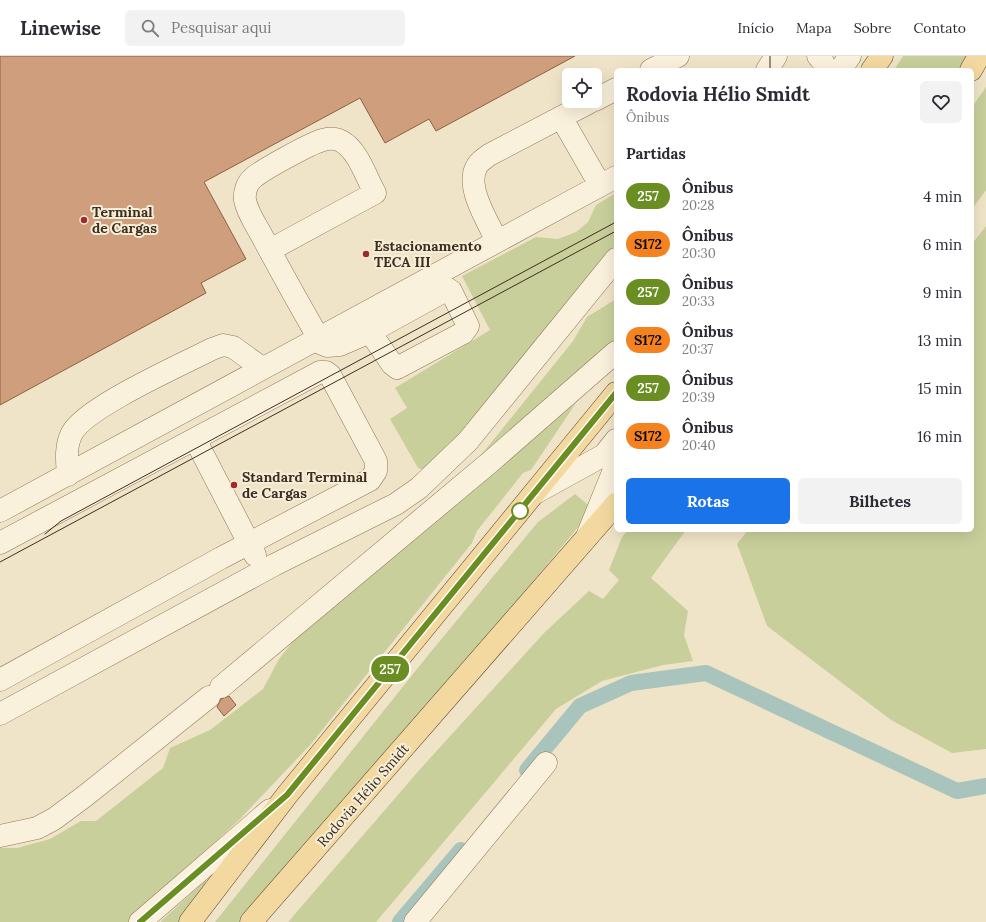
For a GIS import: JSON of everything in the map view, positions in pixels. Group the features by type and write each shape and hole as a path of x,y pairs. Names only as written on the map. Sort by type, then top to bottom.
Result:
{"main road":[{"path":"873,68 882,56"},
{"path":"972,68 980,56"},
{"path":"190,922 287,795 614,395"},
{"name":"Rodovia Hélio Smidt","path":"251,922 584,543 614,506"}],"street":[{"path":"656,68 678,56"},
{"path":"818,56 825,68"},
{"path":"841,68 850,56"},
{"path":"602,96 614,90"},
{"path":"498,240 474,190 473,177 476,168 489,155 578,108"},
{"path":"270,250 375,194 356,157 348,146 339,140 332,138 322,140 253,178 248,184 245,192 245,200 270,250 315,338 333,346 340,345 370,332 498,240 608,181 561,117"},
{"path":"0,714 269,568 396,504 419,488 468,441 614,262"},
{"path":"370,332 392,364 398,368 450,341 466,330 467,322 451,291 446,290 438,283"},
{"path":"0,511 315,338 438,283"},
{"path":"579,306 614,285"},
{"path":"68,475 68,444 72,433 80,422 99,408 212,349 223,345 233,347 262,368"},
{"path":"0,836 37,828 54,819 85,796 215,692 489,463 614,354"},
{"path":"0,543 320,372 326,372 330,375 376,461 376,471 370,480 254,540 0,680"},
{"path":"199,437 269,568"},
{"path":"535,493 604,454 614,442"},
{"path":"584,543 614,470"},
{"path":"415,922 546,763"},
{"path":"140,922 287,795"}],"green space":[{"path":"903,56 969,56 960,68 895,68"},
{"path":"986,87 986,190 974,206 974,104"},
{"path":"614,194 614,252 435,467 426,471 418,468 390,419 407,408 395,388 490,330 462,276 536,237 558,239 576,232 588,222 596,205"},
{"path":"986,226 986,749 952,753 891,720 767,626 737,544 746,532 974,532 974,241"},
{"path":"614,300 614,347 464,473 486,449 573,341 587,317"},
{"path":"576,403 531,470 523,473 477,531 472,543 311,744 240,819 129,922 0,922 0,848 17,848 50,839 81,821 96,821 163,768 170,748 210,730 263,689 279,659 298,635"},
{"path":"575,494 593,509 435,701 241,922 215,922 429,654 538,522"},
{"path":"626,532 685,532 651,578 688,611 684,635 693,661 663,665 602,681 556,709 376,922 288,922 422,767 544,633 589,591 603,599 619,580 609,570 622,537"},
{"path":"205,881 211,886 182,922 160,922"}],"building":[{"name":"Terminal de Cargas","path":"0,56 575,56 436,131 429,119 385,143 360,98 204,182 246,259 201,283 206,293 0,405"},
{"path":"229,696 236,705 224,716 217,707 221,699"}],"waterway":[{"path":"527,770 580,706 631,683 706,673 957,791 986,786"},
{"path":"400,922 461,850"}],"tram line":[{"path":"770,56 770,68"},
{"path":"45,534 61,521 614,223"},
{"path":"0,562 614,232"}],"bus line":[{"name":"257","path":"140,922 287,795 614,395"}],"place":[{"name":"Terminal de Cargas","path":"84,220"},
{"name":"Estacionamento TECA III","path":"366,254"},
{"name":"Standard Terminal de Cargas","path":"234,485"}]}
